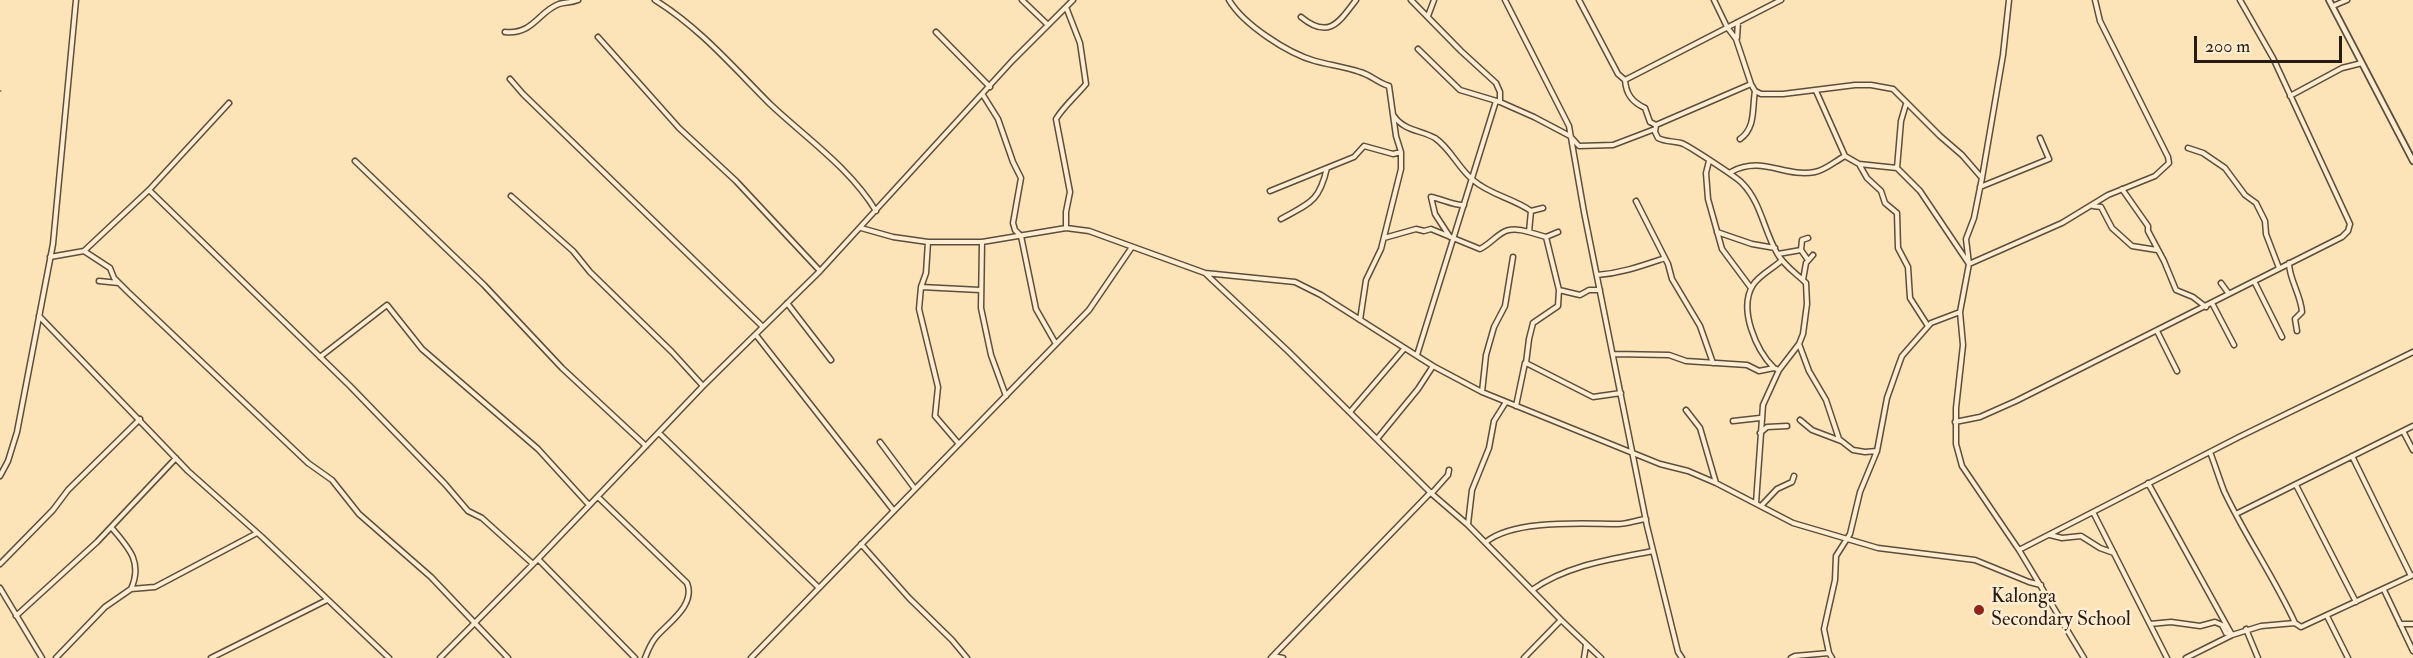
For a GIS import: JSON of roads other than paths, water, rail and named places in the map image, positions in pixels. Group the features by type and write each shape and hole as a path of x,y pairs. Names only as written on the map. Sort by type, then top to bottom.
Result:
{"street":[{"path":"0,476 8,461 17,432 50,257 76,0"},
{"path":"505,32 526,28 558,2 578,0"},
{"path":"655,0 702,34 770,103 847,174 864,192 876,211"},
{"path":"1022,0 1048,25"},
{"path":"440,658 703,386 861,228 1073,0"},
{"path":"1228,0 1253,28 1273,40 1313,61 1342,66 1389,86 1401,152 1401,169 1384,238 1366,280 1360,320"},
{"path":"1301,17 1310,25 1323,28 1334,25 1343,18 1356,0"},
{"path":"1411,0 1496,83 1500,92 1417,355"},
{"path":"1428,16 1434,0"},
{"path":"1505,0 1565,116 1646,519 1678,652 1682,658"},
{"path":"1580,0 1618,74 1625,80 1632,101 1645,108 1650,122 1656,127"},
{"path":"1714,0 1727,27 1736,39 1755,91 1755,113 1748,133 1740,139"},
{"path":"1625,80 1781,0"},
{"path":"2009,0 2003,55 1982,178 1974,218 1966,238 1969,264 1960,312 1963,345 1955,422 1956,444 1962,466 2019,550 2084,658"},
{"path":"1969,264 2062,223 2122,189 2155,176 2166,169 2169,163 2100,21 2095,0"},
{"path":"1955,422 1990,413 2206,307 2342,237 2348,231 2350,224 2272,58 2240,0"},
{"path":"2330,0 2413,161"},
{"path":"2333,6 2347,0"},
{"path":"1066,7 1080,43 1086,79 1086,84 1073,95 1068,106 1056,119 1070,192 1066,228"},
{"path":"1736,39 1738,22"},
{"path":"936,33 990,87"},
{"path":"598,37 679,128 736,182 820,270"},
{"path":"1418,49 1460,90 1534,117 1570,136 1579,146 1611,146 1751,84"},
{"path":"2290,96 2342,68 2362,63"},
{"path":"510,79 763,327"},
{"path":"1755,91 1761,94 1783,94 1816,91 1837,86 1871,85 1896,91 1906,104 1962,155 1982,178"},
{"path":"1816,91 1845,156 1859,164 1896,168 1920,191 1969,264"},
{"path":"983,95 1002,127 1013,162 1021,178 1018,203 1013,215 1015,230 1021,236 1036,309 1056,344"},
{"path":"50,257 84,251 149,190 229,103"},
{"path":"1896,168 1901,121 1906,104"},
{"path":"1394,116 1399,123 1434,138 1448,149 1472,180 1492,193 1531,211 1543,208"},
{"path":"1656,127 1656,135 1662,140 1683,143 1709,161 1731,172 1743,184 1752,196 1778,254 1792,272 1806,283 1807,304 1803,334 1799,344 1777,369 1760,418 1756,503"},
{"path":"1980,187 2049,159 2040,138"},
{"path":"1270,192 1354,157 1364,146 1393,154 1401,152"},
{"path":"2188,148 2203,153 2225,168 2245,195 2256,203 2265,221 2266,234 2279,268"},
{"path":"1731,172 1756,164 1790,171 1811,172 1822,170 1845,156"},
{"path":"355,161 484,285 562,368 646,446"},
{"path":"1709,161 1706,173 1707,188 1711,215 1722,249 1751,288"},
{"path":"1859,164 1867,178 1881,191 1887,205 1897,213 1898,248 1908,267 1910,298 1928,326"},
{"path":"1281,219 1315,199 1328,168"},
{"path":"2122,189 2148,226 2148,231 2177,291 2193,297 2206,307"},
{"path":"149,190 320,357 445,484 468,512 482,518 533,564"},
{"path":"511,196 573,251 590,272 672,352 703,386"},
{"path":"1452,239 1434,214 1431,197 1443,198 1457,206 1464,205"},
{"path":"1636,201 1665,258 1672,279 1700,326 1713,363"},
{"path":"2092,206 2101,207 2112,228 2132,246 2158,250"},
{"path":"1529,232 1531,211"},
{"path":"861,228 893,237 928,242 982,242 1066,228 1089,231 1205,273 1295,282 1320,295 1404,349 1482,392 1633,453 1688,471 1793,523 1846,540 1911,554 1976,560 2040,585"},
{"path":"1384,238 1416,229 1424,231 1431,229 1480,249 1489,244 1499,233 1520,229 1546,237 1558,232"},
{"path":"1717,232 1752,244 1775,248"},
{"path":"1516,406 1532,326 1535,321 1558,306 1559,290 1546,237"},
{"path":"1808,238 1802,240 1801,250 1808,260"},
{"path":"928,242 926,273 921,287 920,317 938,387 935,418 959,444"},
{"path":"982,242 981,308 991,355 1006,396"},
{"path":"751,658 1097,300 1132,247"},
{"path":"1778,254 1801,250"},
{"path":"84,251 110,268 119,283 308,463 332,480 359,514 431,577 473,624 508,658"},
{"path":"1803,280 1808,260 1813,255"},
{"path":"1482,392 1486,355 1494,327 1505,306 1513,257"},
{"path":"1596,275 1630,271 1639,265 1665,258"},
{"path":"1777,369 1763,355 1750,324 1748,312 1751,288 1756,281 1782,260"},
{"path":"2289,263 2289,270 2302,304 2302,312 2295,319 2297,331"},
{"path":"1205,273 1486,542 1601,658"},
{"path":"99,281 119,283"},
{"path":"2254,281 2282,337"},
{"path":"2221,283 2229,294"},
{"path":"921,287 980,290"},
{"path":"1559,290 1580,295 1589,290 1599,290"},
{"path":"788,303 831,360"},
{"path":"2212,303 2234,345"},
{"path":"320,357 387,305 422,349 538,449 589,505"},
{"path":"1791,658 1830,656 1824,629 1835,580 1836,556 1852,527 1860,492 1877,451 1887,398 1902,356 1928,326 1945,316 1960,312"},
{"path":"39,316 176,458 389,658"},
{"path":"2157,331 2177,371"},
{"path":"756,335 894,511"},
{"path":"1799,344 1809,371 1826,400 1841,441"},
{"path":"1350,412 1404,349"},
{"path":"2019,550 2148,483 2413,352"},
{"path":"1614,354 1658,354 1686,361 1748,365 1759,371 1777,369"},
{"path":"1526,360 1527,365 1593,397 1621,393"},
{"path":"1377,439 1418,389 1433,366"},
{"path":"1468,525 1472,490 1489,448 1494,421 1506,402"},
{"path":"1686,410 1700,428 1716,483"},
{"path":"1733,421 1760,418"},
{"path":"0,564 53,510 68,490 140,419"},
{"path":"1800,420 1812,430 1841,441 1853,450 1877,451"},
{"path":"1760,434 1767,427 1787,426"},
{"path":"2236,514 2413,426"},
{"path":"2403,430 2413,450"},
{"path":"659,433 818,587"},
{"path":"880,442 915,489"},
{"path":"2210,452 2223,489 2295,622 2301,627 2412,575 2352,456"},
{"path":"16,616 111,527 176,458"},
{"path":"1272,657 1449,475 1449,470"},
{"path":"1761,506 1777,489 1792,482 1794,476"},
{"path":"2148,483 2232,635"},
{"path":"2296,485 2356,602"},
{"path":"598,497 687,583 689,588 686,602 674,621 655,638 645,658"},
{"path":"2093,512 2167,658"},
{"path":"1486,542 1496,535 1514,530 1568,523 1621,524 1646,519"},
{"path":"111,527 125,544 137,568 131,589"},
{"path":"56,658 105,607 131,589 155,587 257,533"},
{"path":"2050,535 2062,538 2081,536 2100,548 2114,553"},
{"path":"861,544 967,658"},
{"path":"1532,590 1548,580 1578,568 1653,551"},
{"path":"538,559 635,658"},
{"path":"0,588 42,658"},
{"path":"2384,590 2413,651"},
{"path":"212,658 327,600"},
{"path":"2327,616 2348,658"},
{"path":"1524,658 1561,620"},
{"path":"2150,624 2171,622 2200,626 2215,622 2222,625 2226,633 2232,635"},
{"path":"2186,658 2246,629 2295,622"},
{"path":"2400,624 2413,624"},
{"path":"2246,629 2258,658"},
{"path":"1584,658 1586,644"},
{"path":"1272,657 1281,657 1279,648"}],"place":[{"name":"Kalonga Secondary School","path":"1979,610"}]}
